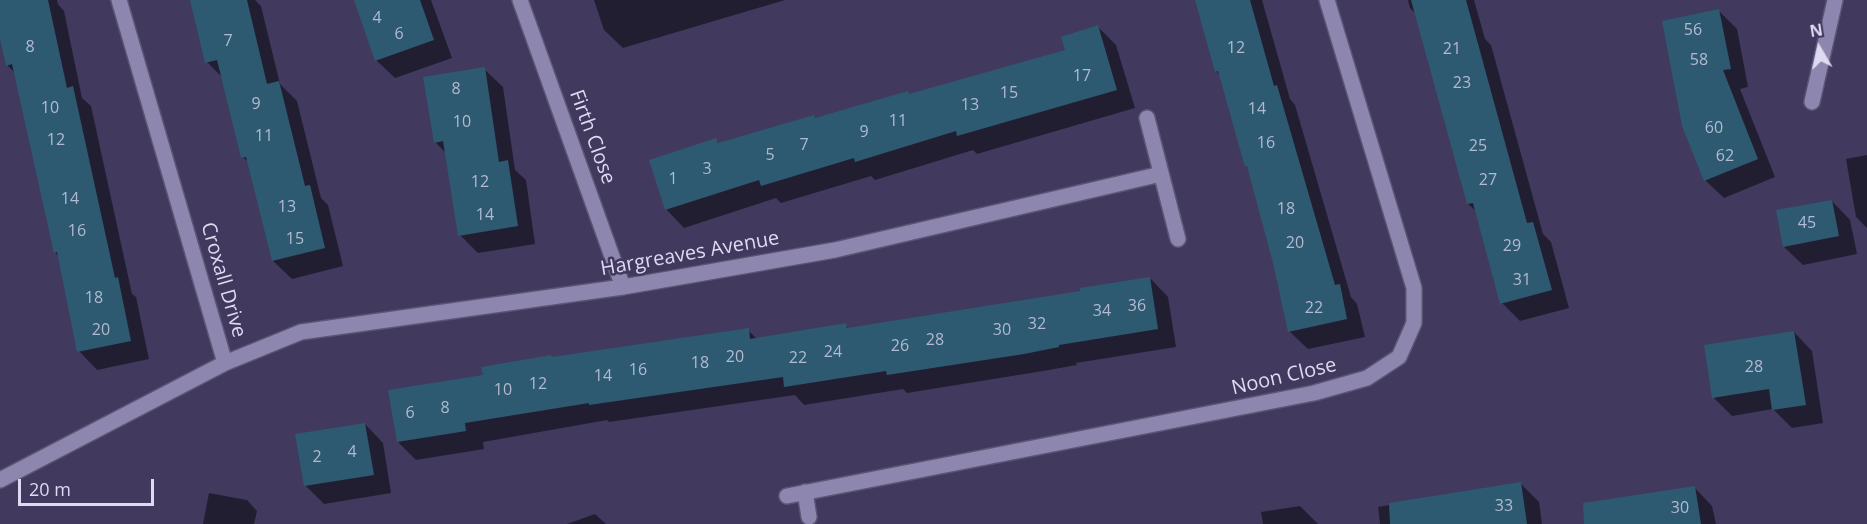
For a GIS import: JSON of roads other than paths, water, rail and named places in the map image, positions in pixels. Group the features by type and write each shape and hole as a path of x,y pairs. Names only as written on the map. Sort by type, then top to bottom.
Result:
{"street":[{"name":"Croxall Drive","path":"0,480 225,363 119,0"},
{"name":"Firth Close","path":"520,0 623,287"},
{"name":"Noon Close","path":"786,496 1314,393 1367,378 1399,357 1414,323 1414,288 1327,0"},
{"path":"1812,102 1835,0"},
{"path":"1147,118 1178,239"},
{"name":"Hargreaves Avenue","path":"225,363 301,332 623,287 835,250 1161,174"},
{"path":"805,492 808,517"}]}
